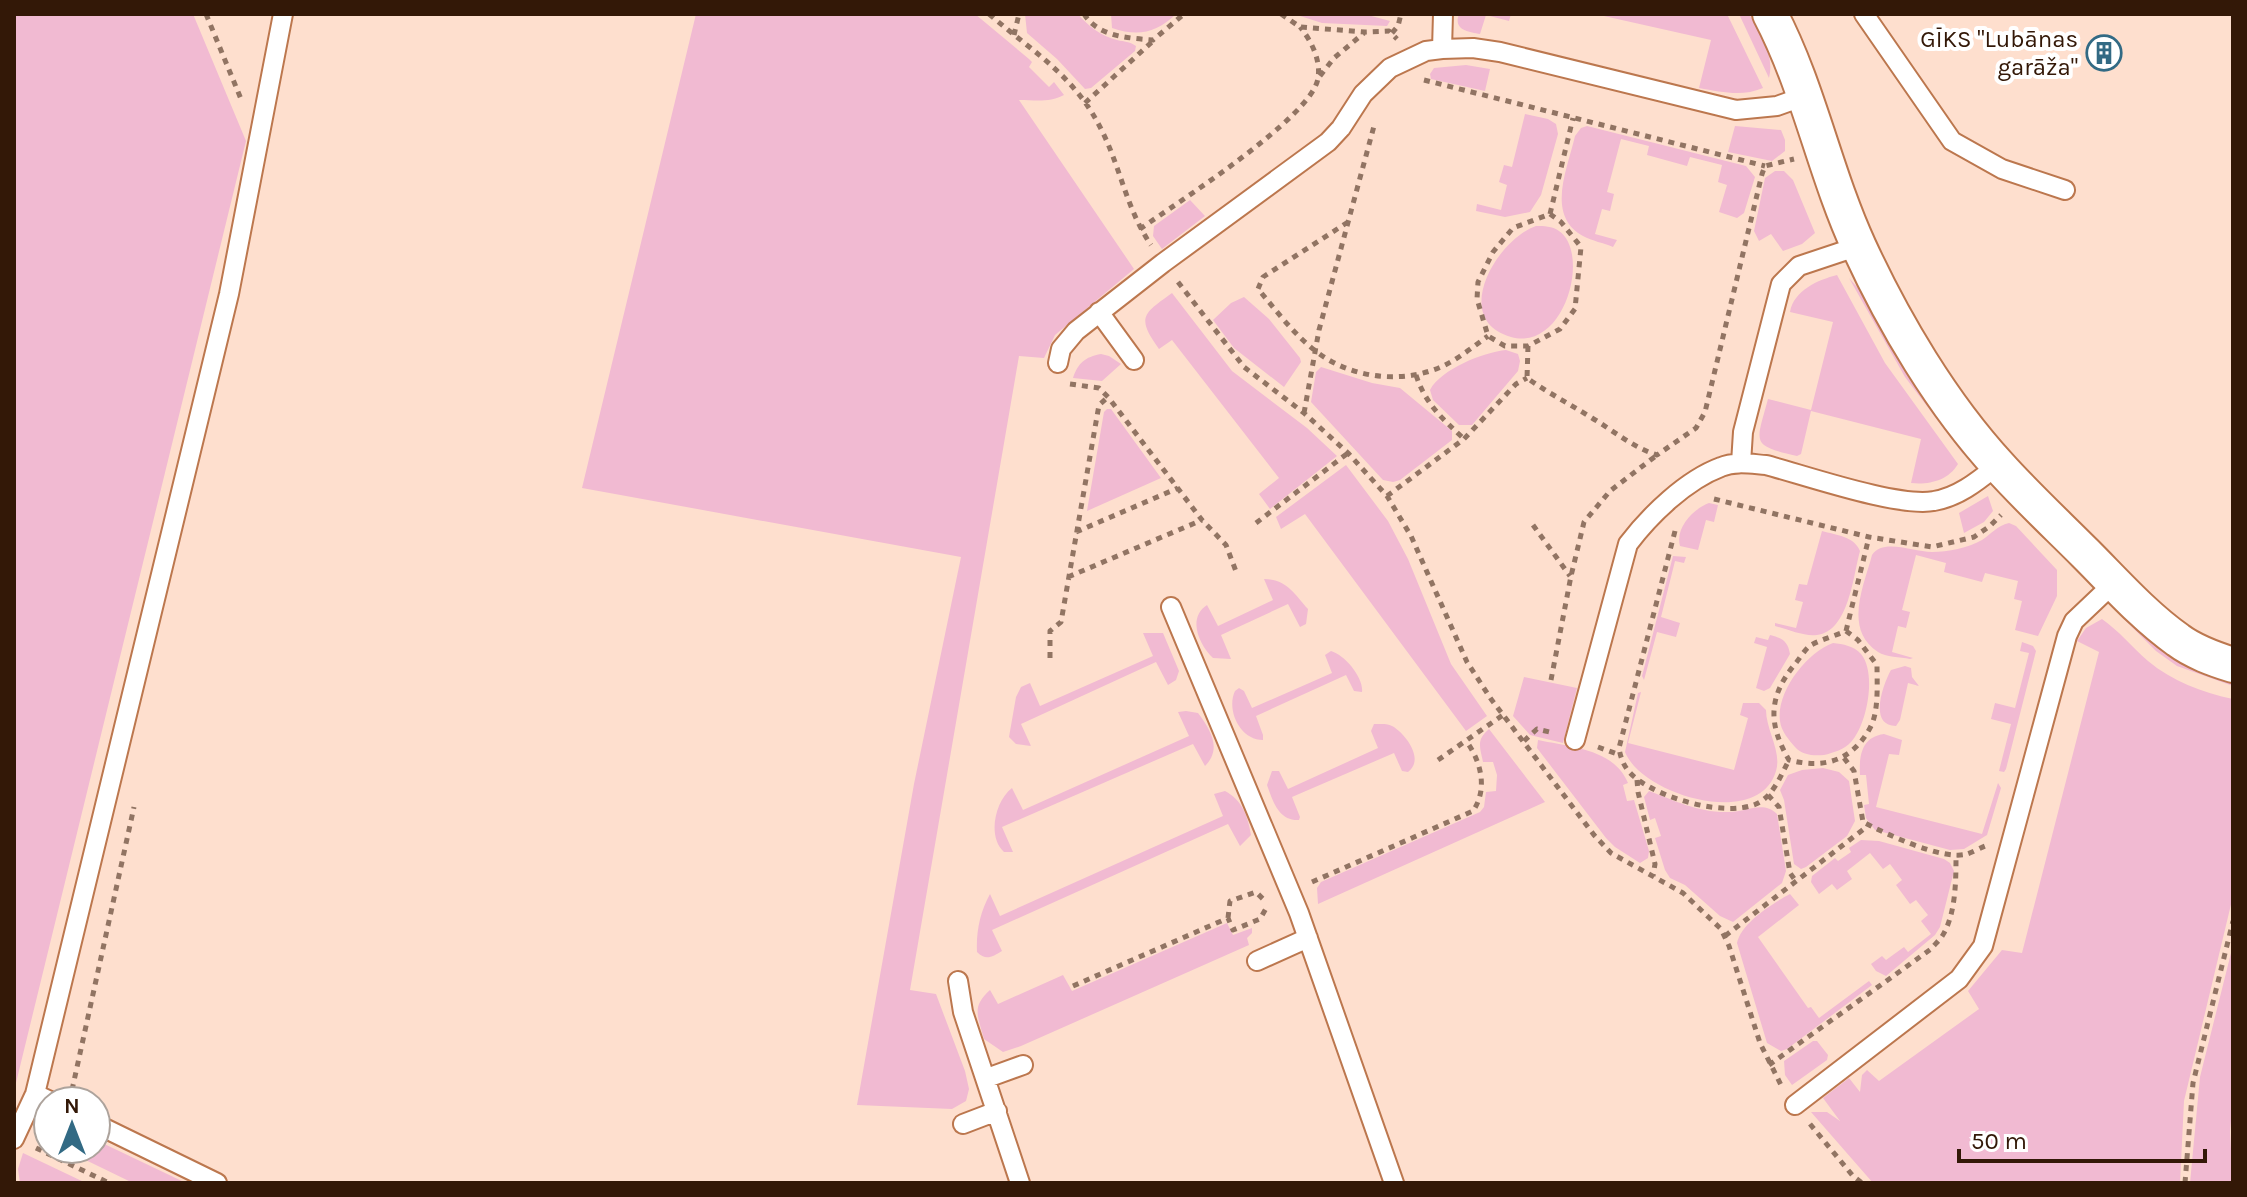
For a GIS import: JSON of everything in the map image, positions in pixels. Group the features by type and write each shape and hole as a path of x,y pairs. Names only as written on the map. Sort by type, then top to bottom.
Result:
{"street":[{"path":"1770,14 1784,40 1822,152 1859,246 1896,321 1953,408 1998,465 2114,583 2178,640 2207,656 2233,665"}],"lane":[{"path":"45,1085 225,309 283,14"},
{"path":"1442,49 1443,14"},
{"path":"1864,14 1952,141 2002,169 2065,190"},
{"path":"1058,363 1061,349 1076,331 1163,263 1309,158 1341,128 1377,78 1406,60 1442,49 1473,48 1500,52 1736,110 1777,106 1805,96"},
{"path":"1741,463 1743,432 1781,284 1799,266 1859,246"},
{"path":"1099,312 1134,360"},
{"path":"1575,740 1628,544 1646,521 1678,493 1722,466 1741,463 1766,465 1908,503 1933,502 1956,494 1998,465"},
{"path":"1795,1105 1959,979 1983,946 2067,636 2074,621 2114,583"},
{"path":"1171,607 1291,894 1394,1183"},
{"path":"1257,961 1308,938"},
{"path":"958,981 963,1012 1020,1183"},
{"path":"987,1078 1023,1065"},
{"path":"963,1124 997,1111"},
{"path":"14,1138 32,1112"},
{"path":"112,1132 217,1183"}],"path":[{"path":"206,14 258,140"},
{"path":"990,14 1041,54 1085,103 1102,132 1140,229 1244,367 1304,413 1348,453 1387,496 1411,536 1467,662 1594,835 1611,853 1694,903 1725,936 1769,1065 1795,1105 1862,1183"},
{"path":"1014,35 1019,14"},
{"path":"1084,14 1106,32 1153,40"},
{"path":"1085,103 1184,14"},
{"path":"1281,14 1300,27 1311,40 1319,77"},
{"path":"1392,33 1398,26 1401,14"},
{"path":"1300,27 1389,31 1416,80 1433,81 1765,166 1822,152"},
{"path":"1140,229 1279,129 1315,89 1319,77 1334,58 1365,32"},
{"path":"1304,413 1319,330 1376,118"},
{"path":"1550,214 1573,118"},
{"path":"1551,680 1584,522 1610,491 1696,428 1705,412 1765,166"},
{"path":"1550,214 1561,222 1581,247 1575,309 1560,329 1528,346 1505,346 1488,336 1477,299 1478,282 1493,252 1513,228 1550,214"},
{"path":"1348,222 1263,277 1258,289 1316,352 1356,372 1374,376 1416,375 1443,366 1488,336"},
{"path":"1527,378 1528,346"},
{"path":"1416,375 1422,395 1464,439"},
{"path":"1527,378 1641,450 1657,455"},
{"path":"1387,496 1464,439 1516,384 1527,378"},
{"path":"1068,384 1099,388 1108,397 1202,520 1226,545 1237,574"},
{"path":"1050,658 1050,631 1061,622 1099,405 1108,397"},
{"path":"1256,523 1348,453"},
{"path":"1076,532 1178,488"},
{"path":"1701,501 1715,499 1741,504 1869,537 1932,547 1974,537 2005,511"},
{"path":"1068,577 1202,520"},
{"path":"1680,522 1674,533 1619,748 1622,763 1637,780 1675,798 1699,806 1729,808 1755,804 1768,795 1789,760"},
{"path":"1533,525 1571,576"},
{"path":"1846,631 1869,537"},
{"path":"1846,631 1858,640 1877,665 1871,727 1844,758 1824,763 1789,760 1779,743 1773,717 1774,700 1789,671 1809,646 1846,631"},
{"path":"1438,760 1503,715"},
{"path":"1269,904 1256,892 1230,901 1228,918 1233,930 1260,919 1269,904 1336,870 1473,811 1480,802 1482,784 1480,767 1467,742"},
{"path":"1844,758 1854,771 1863,822 1898,841 1956,855 1987,845"},
{"path":"1637,780 1655,864 1653,876"},
{"path":"1768,795 1779,807 1790,873 1795,880"},
{"path":"1725,936 1869,825"},
{"path":"1769,1065 1931,949 1944,933 1951,910 1956,855"},
{"path":"1073,986 1228,918"},
{"path":"2185,1183 2193,1083 2233,921"},
{"path":"14,1138 109,1183"}],"shaded area":[{"path":"14,14 193,14 246,141 14,1091"},
{"path":"696,14 975,14 1029,59 1032,62 1029,67 1049,87 1054,82 1064,95 1047,100 1019,100 1134,269 1055,335 1044,358 1019,356 910,990 936,994 965,1071 969,1089 966,1101 952,1109 857,1105 914,784 961,557 582,488"},
{"path":"1025,14 1078,14 1100,33 1136,46 1135,51 1091,88 1085,89 1027,33"},
{"path":"1111,14 1176,14 1154,29 1138,33 1112,28"},
{"path":"1294,14 1364,14 1390,21 1387,26 1322,23"},
{"path":"1459,14 1511,14 1509,21 1486,15 1480,34 1460,27"},
{"path":"1595,14 1727,14 1763,88 1740,93 1699,88 1711,40"},
{"path":"1739,14 1749,14 1762,37 1770,61 1769,78"},
{"path":"1466,65 1490,69 1485,91 1431,79 1434,68"},
{"path":"1525,114 1548,119 1556,124 1558,134 1541,195 1530,212 1505,217 1476,211 1477,204 1501,210 1507,185 1499,182 1504,165 1512,167"},
{"path":"1587,126 1746,166 1755,177 1744,213 1737,218 1719,212 1727,185 1718,182 1722,165 1690,157 1687,166 1647,155 1649,146 1621,139 1607,192 1614,194 1610,211 1602,209 1595,234 1617,240 1613,247 1583,236 1571,227 1565,216 1562,190 1575,136"},
{"path":"1735,126 1781,130 1785,151 1772,161 1728,152"},
{"path":"1775,171 1784,171 1793,180 1815,233 1802,244 1783,251 1771,234 1759,241 1754,231 1765,178"},
{"path":"1190,200 1205,216 1162,249 1153,236 1154,226"},
{"path":"1536,226 1556,229 1568,242 1573,259 1572,278 1558,316 1546,330 1530,338 1511,337 1493,328 1484,314 1482,298 1486,280 1507,247"},
{"path":"1837,275 1885,363 1958,464 1943,478 1911,483 1921,439 1811,411 1801,454 1797,456 1771,449 1760,440 1768,399 1811,410 1833,322 1790,312 1792,304 1802,292 1815,283"},
{"path":"1849,278 1864,295 1961,446 1963,454 1905,377"},
{"path":"1172,293 1232,371 1307,428 1337,456 1270,509 1259,494 1279,478 1172,340 1159,349 1147,330 1145,323 1149,312"},
{"path":"1244,297 1269,319 1300,358 1301,362 1284,387 1234,348 1213,320 1231,303"},
{"path":"1506,350 1518,354 1518,371 1472,425 1459,425 1433,400 1430,390 1443,375 1464,363"},
{"path":"1101,354 1121,364 1102,381 1073,378 1083,362"},
{"path":"1321,367 1400,388 1452,431 1452,440 1400,480 1383,480 1311,402 1316,372"},
{"path":"1111,409 1161,478 1087,511 1104,412"},
{"path":"1346,465 1388,521 1408,559 1451,664 1487,716 1466,731 1305,514 1281,529 1276,517"},
{"path":"1988,496 1993,511 1984,522 1964,533 1959,513"},
{"path":"1709,503 1718,505 1714,522 1706,520 1698,550 1680,546 1680,533 1687,520"},
{"path":"2009,523 2016,526 2057,570 2057,596 2038,636 2015,630 2022,601 2014,599 2018,581 1985,573 1982,582 1944,572 1946,563 1916,555 1902,610 1910,612 1906,628 1898,626 1892,652 1913,658 1885,655 1867,642 1861,632 1859,606 1872,555 1877,550 1883,547 1932,552 1958,549 1982,540"},
{"path":"1822,531 1849,539 1860,551 1843,613 1828,631 1817,635 1775,626 1775,623 1796,628 1803,602 1795,600 1799,584 1807,585"},
{"path":"1673,556 1686,557 1684,563 1675,561 1661,617 1680,623 1676,637 1657,632 1644,680 1642,676"},
{"path":"1264,579 1278,581 1294,592 1308,609 1306,624 1300,627 1288,604 1221,635 1231,659 1213,658 1197,632 1196,624 1201,610 1207,605 1218,626 1273,600"},
{"path":"2123,618 2184,665 2233,680 2233,686 2177,666 2156,651"},
{"path":"2102,619 2167,675 2199,690 2233,699 2233,896 2184,1101 2180,1183 1873,1183 1811,1112 1827,1112 1840,1121 1823,1098 1849,1078 1860,1092 1862,1075 1867,1070 1879,1081 1979,1009 1968,991 2002,950 2022,953 2099,652 2077,641 2086,628"},
{"path":"1143,633 1163,633 1179,671 1176,680 1168,685 1156,662 1021,724 1031,746 1016,744 1009,737 1016,697 1021,687 1030,683 1040,706 1153,656"},
{"path":"1770,635 1784,641 1790,654 1770,688 1764,691 1756,688 1767,647 1754,643 1756,637 1768,640"},
{"path":"2022,642 2033,646 2036,651 2004,772 1999,771 2011,724 1991,719 1995,703 2015,708 2029,653 2020,651"},
{"path":"1833,643 1855,649 1861,654 1868,673 1868,699 1862,724 1846,747 1824,755 1808,754 1798,750 1786,735 1781,725 1780,710 1795,674 1813,655"},
{"path":"1331,651 1352,668 1360,680 1362,692 1354,691 1346,675 1256,716 1263,740 1255,739 1242,730 1232,707 1235,691 1239,688 1244,691 1252,708 1332,673 1325,655"},
{"path":"1905,666 1911,668 1912,677 1919,686 1908,683 1900,720 1896,726 1887,724 1880,712 1884,685 1891,670"},
{"path":"1524,677 1577,688 1563,743 1530,735 1513,716"},
{"path":"1641,692 1628,743 1734,770 1748,718 1740,715 1743,703 1759,703 1766,710 1777,756 1776,771 1765,789 1748,799 1725,802 1700,800 1653,781 1636,768 1625,752 1638,693"},
{"path":"1178,712 1198,713 1213,740 1213,753 1205,766 1193,744 1002,827 1013,852 1004,852 996,838 995,819 1001,801 1012,788 1023,810 1189,736"},
{"path":"1374,724 1392,726 1409,742 1415,761 1408,772 1402,771 1394,753 1292,797 1299,820 1282,814 1274,804 1267,785 1272,771 1279,771 1288,789 1378,748 1371,731"},
{"path":"1489,729 1545,802 1318,904 1317,888 1321,882 1480,812 1486,792 1496,791 1497,775 1493,762 1483,762 1480,748 1482,737"},
{"path":"1884,734 1902,740 1899,755 1889,754 1876,807 1982,834 1998,783 2001,788 1987,835 1964,849 1950,850 1875,830 1866,818 1864,805 1869,804 1866,775 1860,775 1860,761 1870,739"},
{"path":"1538,740 1590,751 1613,763 1628,783 1623,785 1627,801 1634,800 1649,851 1648,858 1640,863 1606,838 1537,748"},
{"path":"1823,768 1839,772 1849,781 1855,821 1847,836 1801,869 1794,864 1780,790 1788,775"},
{"path":"1225,791 1240,804 1248,821 1251,835 1240,846 1228,824 992,930 1002,951 989,957 977,952 979,922 990,894 1000,916 1223,816 1214,794"},
{"path":"1649,791 1708,811 1729,812 1760,807 1772,810 1777,814 1786,871 1782,883 1733,922 1720,916 1685,885 1670,878 1665,870 1655,838 1661,836 1655,818 1650,820 1644,797"},
{"path":"1861,840 1879,841 1944,859 1954,871 1940,927 1935,935 1886,976 1871,964 1882,956 1886,960 1904,947 1908,952 1931,934 1921,921 1928,915 1916,900 1910,904 1896,885 1902,880 1890,864 1883,869 1870,853 1847,871 1852,879 1837,890 1832,884 1819,894 1811,882 1812,876 1835,858 1838,861 1851,852 1849,848"},
{"path":"1790,894 1799,905 1758,937 1808,1008 1811,1007 1819,1018 1869,981 1872,985 1781,1051 1767,1043 1737,943 1751,921"},
{"path":"1227,923 1233,935 1252,928 1247,938 1249,945 1021,1046 1003,1052 984,1039 978,1007 990,990 998,1004 1063,975 1072,991"},
{"path":"2233,945 2233,1098 2230,1132 2233,1183 2190,1183 2200,1077"},
{"path":"1817,1041 1828,1055 1827,1060 1792,1085 1785,1075 1784,1061"},
{"path":"112,1148 186,1183 133,1183 96,1165 112,1165"},
{"path":"23,1153 32,1157 32,1165 48,1165 86,1183 20,1183 18,1169"}],"place":[{"name":"GĪKS \"Lubānas garāža\"","path":"2104,53"}]}
